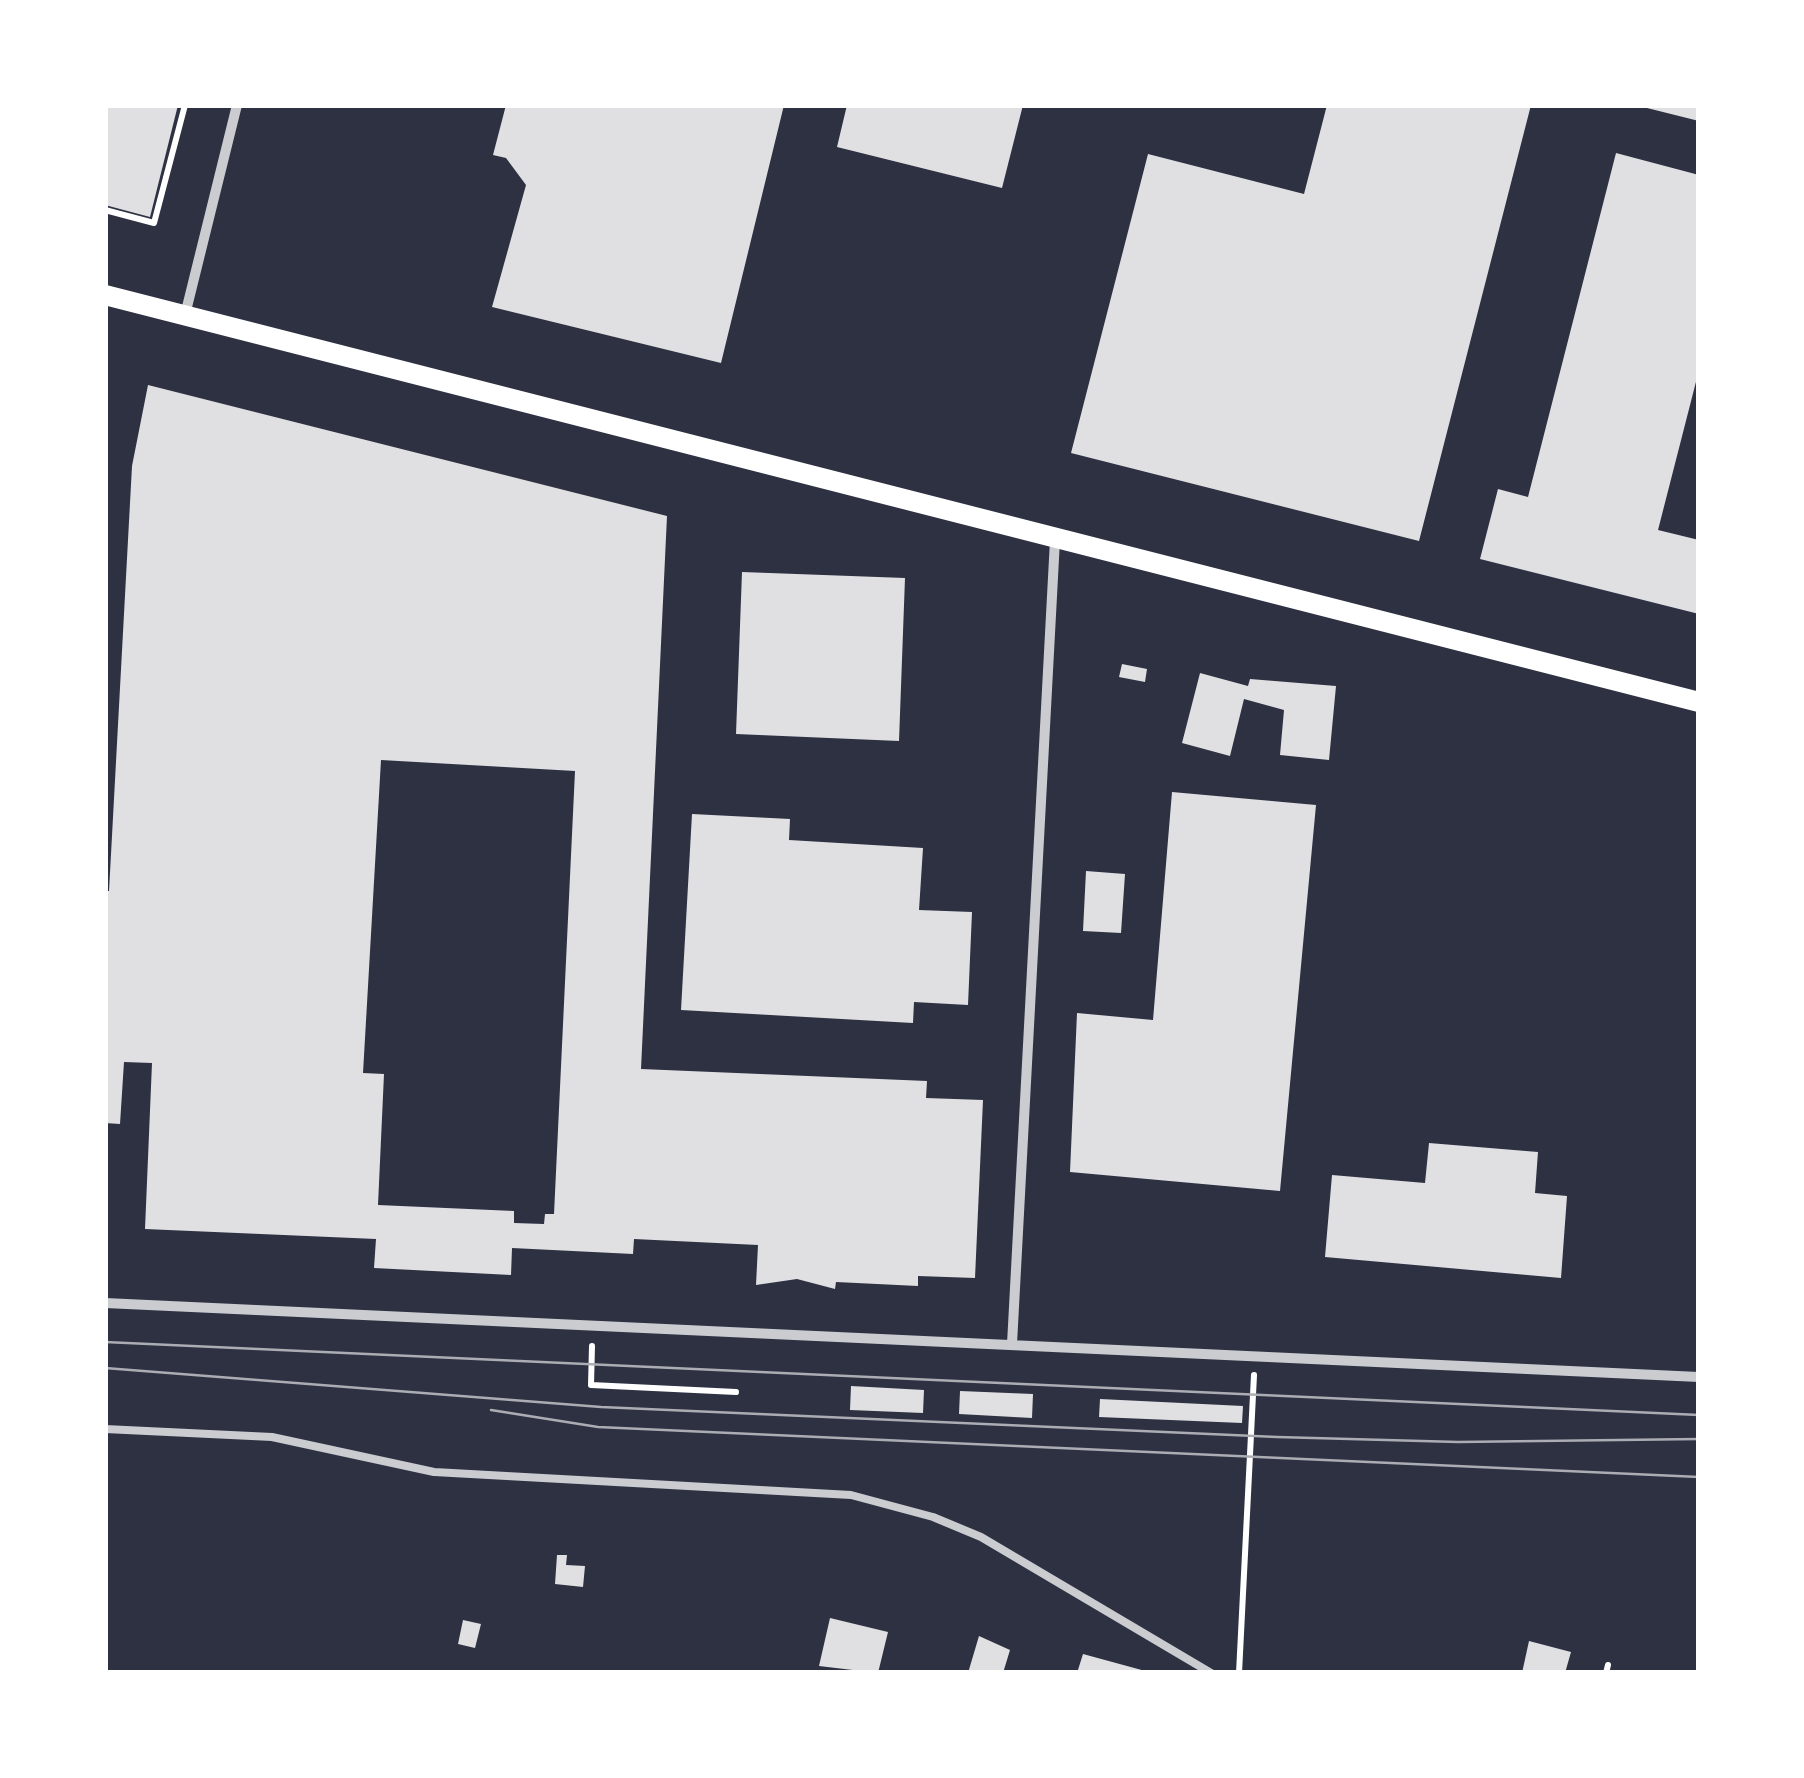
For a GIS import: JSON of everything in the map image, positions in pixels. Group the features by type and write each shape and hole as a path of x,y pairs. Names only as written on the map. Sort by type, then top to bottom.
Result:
{"main road":[{"path":"105,295 1699,702"}],"street":[{"path":"185,315 237,105"},
{"path":"1012,1344 1055,540"},
{"path":"105,1302 1699,1377"}],"lane":[{"path":"105,1429 272,1438 434,1472 851,1495 933,1516 981,1537 1210,1673"}],"path":[{"path":"105,210 154,222 185,105"},
{"path":"575,1344 592,1345 591,1385 736,1392"},
{"path":"1239,1673 1247,1516 1247,1414 1255,1355"}],"building":[{"path":"105,105 178,105 150,217 105,205"},
{"path":"506,105 784,105 721,363 492,307 526,185 506,158 493,155"},
{"path":"847,105 1023,105 1002,188 837,147"},
{"path":"1327,105 1531,105 1419,541 1071,453 1148,154 1304,194"},
{"path":"1639,105 1699,105 1699,121 1639,106"},
{"path":"1616,153 1699,175 1699,370 1658,530 1699,540 1699,614 1480,559 1498,489 1528,497"},
{"path":"148,385 667,516 641,1069 927,1081 926,1098 983,1100 975,1278 918,1276 918,1286 836,1282 835,1289 797,1279 756,1285 758,1245 634,1239 633,1254 512,1248 511,1275 374,1268 376,1239 145,1229 152,1063 124,1062 120,1124 105,1123 105,891 109,891 132,466","holes":["381,760 575,771 554,1214 545,1214 544,1224 514,1223 514,1211 378,1205 384,1074 363,1073"]},
{"path":"742,572 905,578 899,741 736,734"},
{"path":"1122,664 1147,669 1145,682 1119,677"},
{"path":"1200,673 1248,686 1250,679 1336,686 1329,760 1280,755 1284,710 1244,699 1230,756 1182,743"},
{"path":"1172,792 1316,805 1280,1191 1070,1172 1077,1013 1153,1020"},
{"path":"692,814 790,819 789,840 923,848 919,910 972,912 968,1005 914,1002 913,1023 681,1010"},
{"path":"1086,871 1125,874 1121,933 1083,931"},
{"path":"1429,1143 1538,1152 1535,1193 1567,1196 1561,1278 1325,1257 1332,1175 1425,1183"},
{"path":"851,1386 924,1390 923,1413 850,1410"},
{"path":"960,1391 1033,1394 1032,1418 959,1414"},
{"path":"1100,1399 1243,1406 1242,1423 1099,1417"},
{"path":"557,1555 567,1555 566,1565 585,1566 583,1587 555,1584"},
{"path":"830,1618 888,1632 878,1673 819,1666"},
{"path":"463,1620 481,1624 475,1648 458,1644"},
{"path":"979,1636 1010,1650 1003,1673 968,1673"},
{"path":"1529,1641 1571,1652 1565,1673 1522,1673"},
{"path":"1083,1654 1149,1672 1149,1673 1077,1673"}],"tram line":[{"path":"105,1342 1699,1415"},
{"path":"105,1368 601,1407 1277,1437 1458,1442 1699,1439"},
{"path":"491,1410 598,1427 1699,1477"}]}
